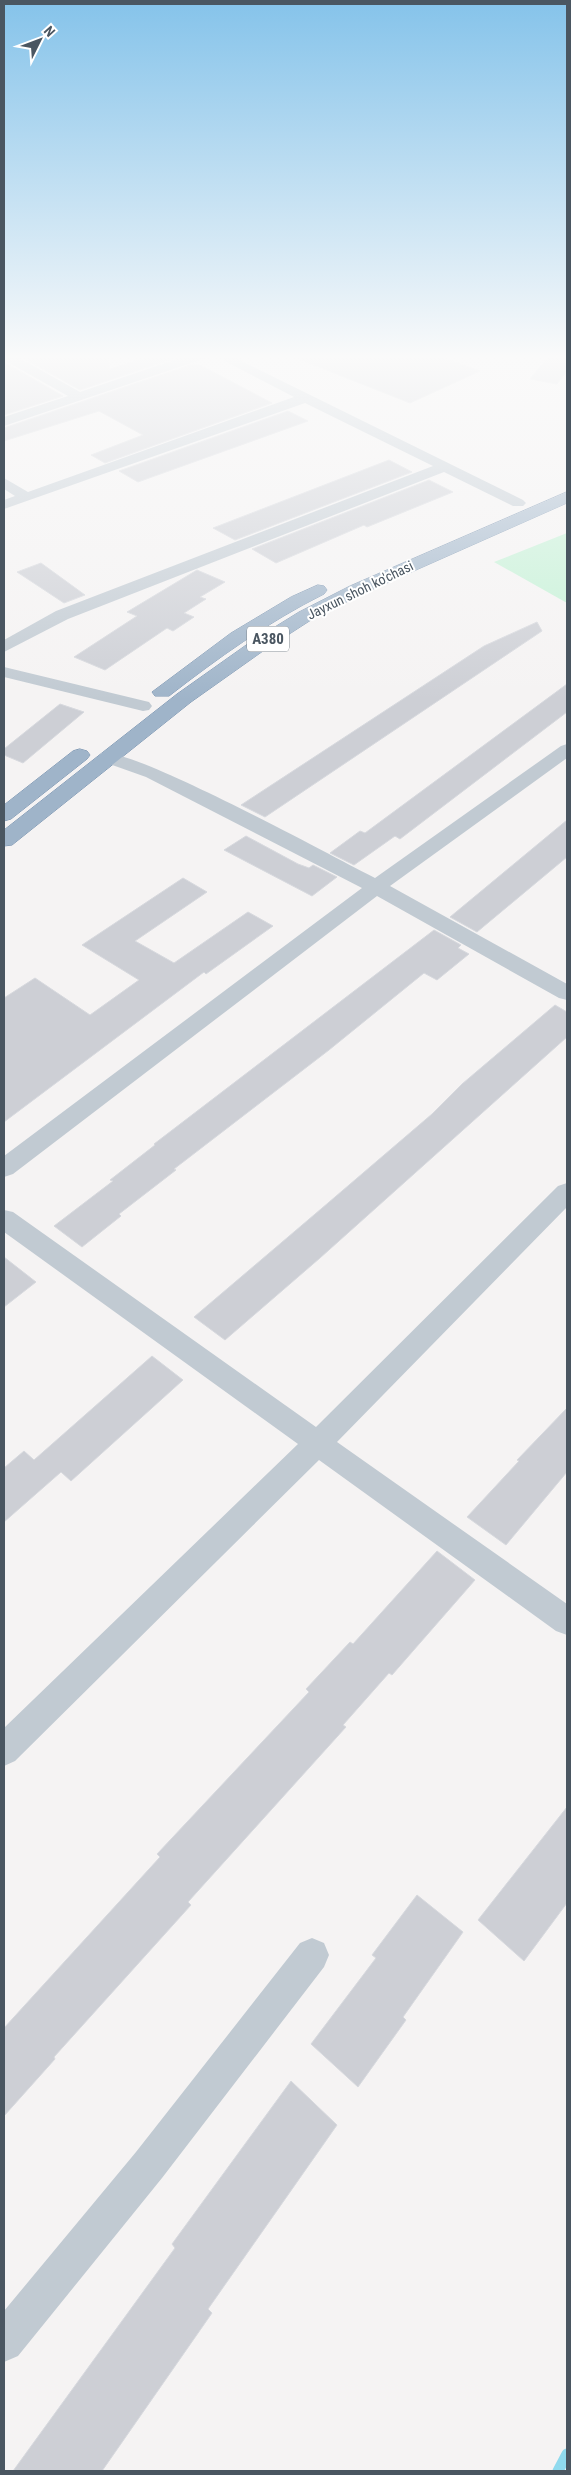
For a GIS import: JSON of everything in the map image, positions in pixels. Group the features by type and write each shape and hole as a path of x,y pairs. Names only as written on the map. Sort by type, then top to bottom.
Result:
{"highway":[{"name":"Jayxun shoh ko'chasi","path":"128,718 222,646 280,608 567,483"},
{"name":"Jayxun shoh ko'chasi","path":"4,815 184,698 256,647 305,616 356,590 567,497"},
{"name":"Jayxun shoh ko'chasi","path":"4,840 103,749"}],"street":[{"path":"4,505 104,470"},
{"path":"4,648 62,615 438,470"},
{"path":"449,470 518,503"},
{"path":"4,482 26,497"},
{"path":"4,672 143,706"},
{"path":"103,749 376,887 567,993"},
{"path":"4,1168 376,887 567,750"},
{"path":"4,1750 319,1442 567,1192"},
{"path":"4,1219 319,1442 567,1621"},
{"path":"4,2342 149,2166 312,1955"}],"green space":[{"path":"567,533 567,603 494,562"}],"building":[{"path":"123,470 173,470 138,482 119,471"},
{"path":"364,470 407,470 412,472 235,540 213,528"},
{"path":"429,480 453,492 367,527 364,525 276,563 252,549"},
{"path":"41,563 85,595 64,603 17,572"},
{"path":"197,570 225,582 200,597 206,599 184,613 194,617 173,631 167,628 105,670 74,657 137,616 127,612"},
{"path":"537,622 542,631 265,817 241,805 484,646"},
{"path":"567,684 567,712 400,839 395,836 354,865 330,853 360,831 365,833"},
{"path":"60,704 84,712 23,763 4,755 4,749"},
{"path":"567,820 567,857 477,932 450,917"},
{"path":"246,836 298,864 309,868 313,865 337,877 312,896 224,850"},
{"path":"183,878 207,892 135,941 174,963 248,912 273,926 206,974 204,972 4,1122 4,998 35,978 90,1015 139,980 82,945"},
{"path":"434,930 461,945 458,948 469,954 437,980 424,973 329,1050 174,1169 176,1170 119,1214 121,1216 82,1247 54,1226 113,1181 110,1180 154,1144"},
{"path":"555,1005 567,1012 567,1037 320,1258 225,1340 194,1317 432,1114 462,1084"},
{"path":"4,1257 36,1282 4,1307"},
{"path":"152,1356 183,1380 71,1481 61,1472 4,1522 4,1468 24,1451 34,1460"},
{"path":"567,1408 567,1472 506,1545 467,1517 519,1461 517,1460"},
{"path":"437,1551 475,1580 392,1675 389,1673 343,1725 346,1727 188,1902 191,1905 54,2057 55,2059 4,2116 4,2028 160,1857 157,1854 309,1692 306,1689 350,1642 353,1644"},
{"path":"567,1807 567,1903 524,1961 478,1920"},
{"path":"417,1895 463,1932 403,2017 406,2020 358,2087 311,2044 376,1958 372,1955"},
{"path":"291,2081 337,2125 208,2309 212,2313 102,2471 13,2471 175,2248 172,2244"}],"waterway":[{"path":"558,2471 567,2454"}]}
